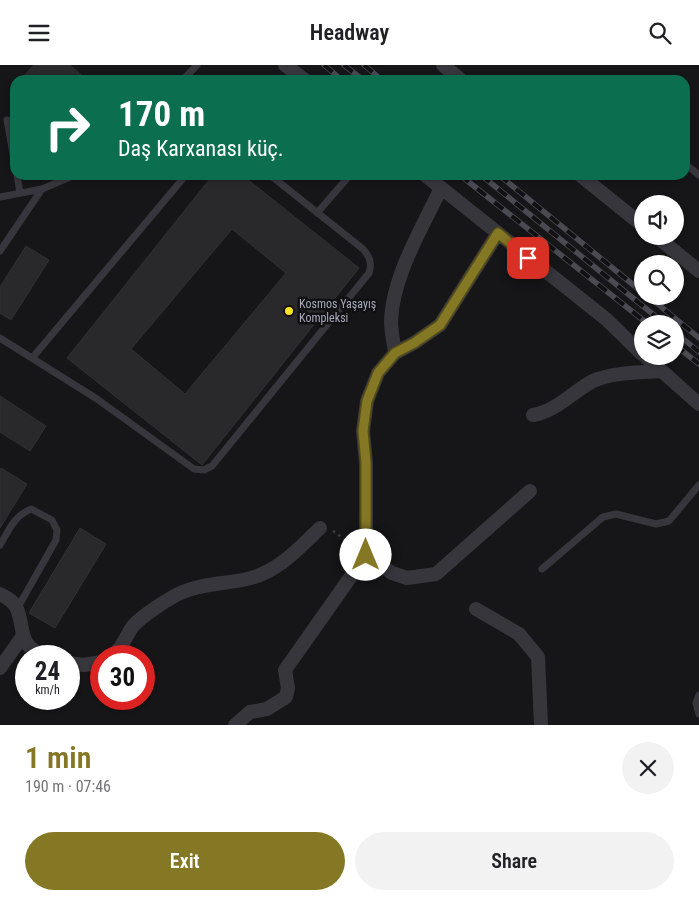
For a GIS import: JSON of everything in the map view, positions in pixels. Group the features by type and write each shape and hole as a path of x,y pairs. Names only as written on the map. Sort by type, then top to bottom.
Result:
{"street":[{"path":"285,65 298,75"},
{"path":"443,65 455,75"},
{"path":"432,180 606,319 634,345"},
{"path":"586,180 634,219"},
{"path":"395,353 391,321 397,289 405,263 441,188"},
{"path":"235,725 250,712 268,709 286,697 288,688 285,670 366,555 366,463 363,431 366,408 378,373 395,353 414,343 440,325 498,233"},
{"path":"667,245 699,271"},
{"path":"655,365 699,404"},
{"path":"533,415 555,407 582,388 600,379 661,371"},
{"path":"366,555 392,573 407,579 436,574 530,491"},
{"path":"124,645 133,626 167,601 183,592 202,586 248,579 274,569 320,528"},
{"path":"0,593 11,600 17,609 22,637 30,645"},
{"path":"476,609 519,634 538,657 541,725"},
{"path":"0,668 22,637"}],"lane":[{"path":"188,75 197,65"},
{"path":"7,121 10,138"},
{"path":"18,180 20,193"},
{"path":"0,197 42,189 63,180"},
{"path":"33,357 182,180"},
{"path":"0,338 97,399 194,469 204,469 212,466 369,273 370,256 276,180"},
{"path":"317,213 346,180"},
{"path":"0,251 42,189"},
{"path":"542,569 604,517 616,514 656,524 669,521 699,485"},
{"path":"0,545 14,520 21,513 31,509 52,519 57,530 56,540 17,609"},
{"path":"699,695 696,703 699,714"}],"path":[{"path":"320,528 330,528 366,555"}],"building":[{"path":"34,65 70,65 81,75 25,75"},
{"name":"Kosmos Yaşayış Kompleksi","path":"209,180 248,180 359,268 202,465 67,358","holes":["232,229 286,273 185,394 131,349"]},
{"path":"26,246 49,260 11,320 0,313 0,287"},
{"path":"0,396 46,426 30,451 0,432"},
{"path":"1,468 27,484 0,528 0,470"},
{"path":"80,528 106,544 55,628 29,613"}],"railway":[{"path":"324,65 336,75"},
{"path":"344,65 357,75"},
{"path":"364,65 376,75"},
{"path":"466,180 637,315"},
{"path":"487,180 654,315"},
{"path":"505,180 634,285"},
{"path":"659,305 699,338"},
{"path":"684,340 699,352"},
{"path":"684,352 699,364"}],"place":[{"name":"Kosmos Yaşayış Kompleksi","path":"289,311"}],"route":[{"path":"366,555 366,463 363,431 367,401 378,373 395,353 414,343 440,325 498,233 528,258"}]}
